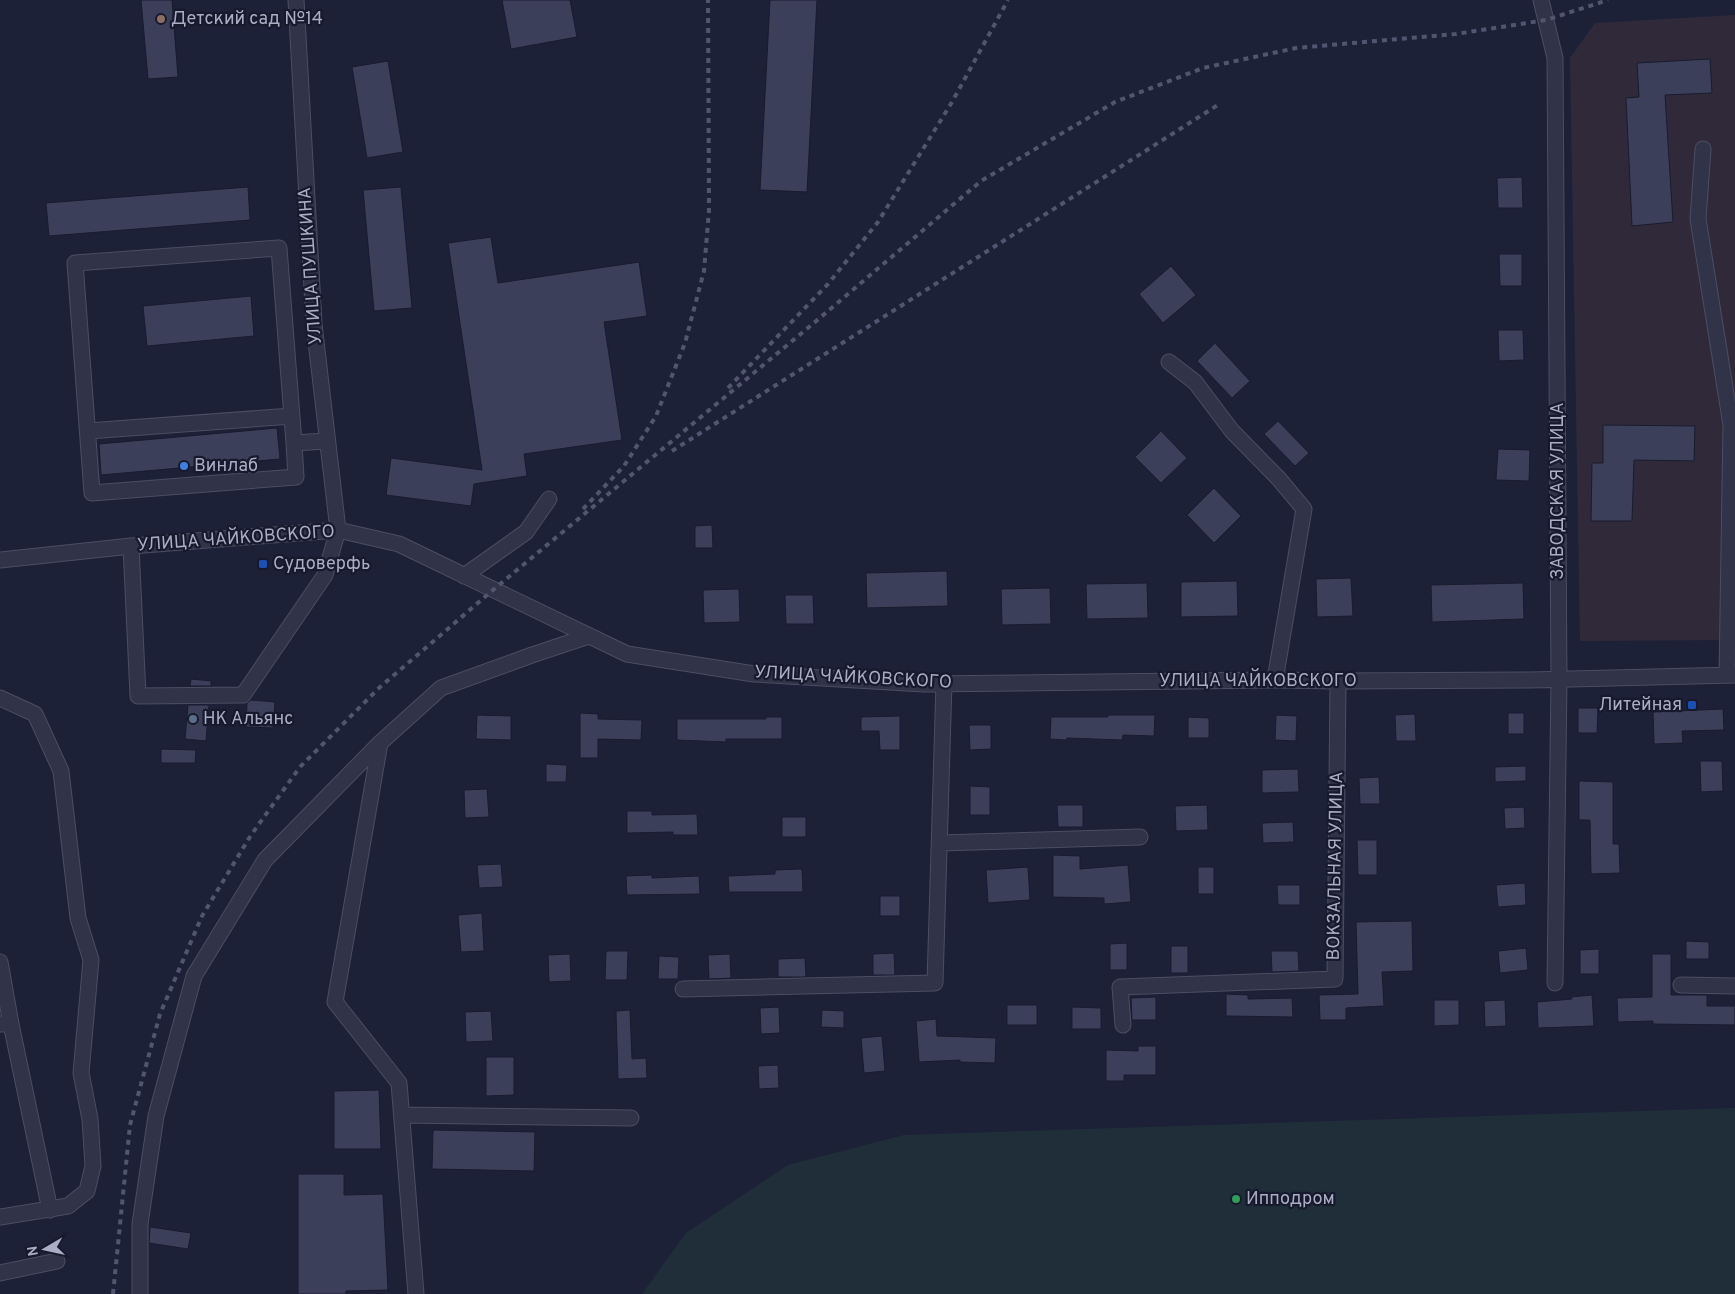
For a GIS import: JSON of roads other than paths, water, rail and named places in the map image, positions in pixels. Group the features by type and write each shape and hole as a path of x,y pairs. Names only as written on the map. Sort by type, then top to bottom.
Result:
{"street":[{"name":"УЛИЦА ПУШКИНА","path":"296,0 314,324 326,441 338,530"},
{"name":"ЗАВОДСКАЯ УЛИЦА","path":"1541,0 1555,58 1559,680 1555,983"},
{"path":"1703,149 1698,219 1731,425 1731,675"},
{"path":"279,248 292,416 296,478 92,493 75,263 279,248"},
{"path":"1169,362 1195,382 1232,431 1279,478 1304,509 1275,680"},
{"path":"88,431 292,416"},
{"path":"294,443 326,441"},
{"path":"464,576 526,532 549,499"},
{"path":"131,546 138,696 243,695 325,575 338,530"},
{"name":"УЛИЦА ЧАЙКОВСКОГО","path":"0,560 131,546 338,530 400,544 627,654 754,674 944,684 1275,680 1559,680 1731,675"},
{"path":"140,1294 140,1224 156,1116 194,976 265,860 380,743 441,688 589,636"},
{"name":"ВОКЗАЛЬНАЯ УЛИЦА","path":"1124,1024 1120,987 1334,979 1338,681"},
{"path":"683,989 935,983 944,684"},
{"path":"0,698 35,714 61,771 78,918 91,960 81,1073 90,1119 93,1166 87,1192 68,1206 0,1217"},
{"path":"380,743 335,1002 399,1083 416,1294"},
{"path":"940,843 1140,837"},
{"path":"0,962 6,1024 50,1210"},
{"path":"1681,985 1735,986"},
{"path":"402,1115 631,1118"},
{"path":"0,1273 57,1261"}],"railway":[{"path":"583,509 624,466 656,416 685,343 704,271 709,210 708,0"},
{"path":"728,388 828,284 878,222 952,102 1008,0"},
{"path":"113,1294 130,1125 160,1014 202,916 251,835 300,767 379,688 493,590 981,181 1115,102 1203,68 1296,48 1456,34 1546,20 1608,0"},
{"path":"672,451 1221,103"}],"place":[{"name":"Детский сад №14","path":"161,19"},
{"name":"Винлаб","path":"184,466"},
{"name":"Судоверфь","path":"263,564"},
{"name":"Литейная","path":"1692,705"},
{"name":"НК Альянс","path":"193,719"},
{"name":"Ипподром","path":"1236,1199"}]}
